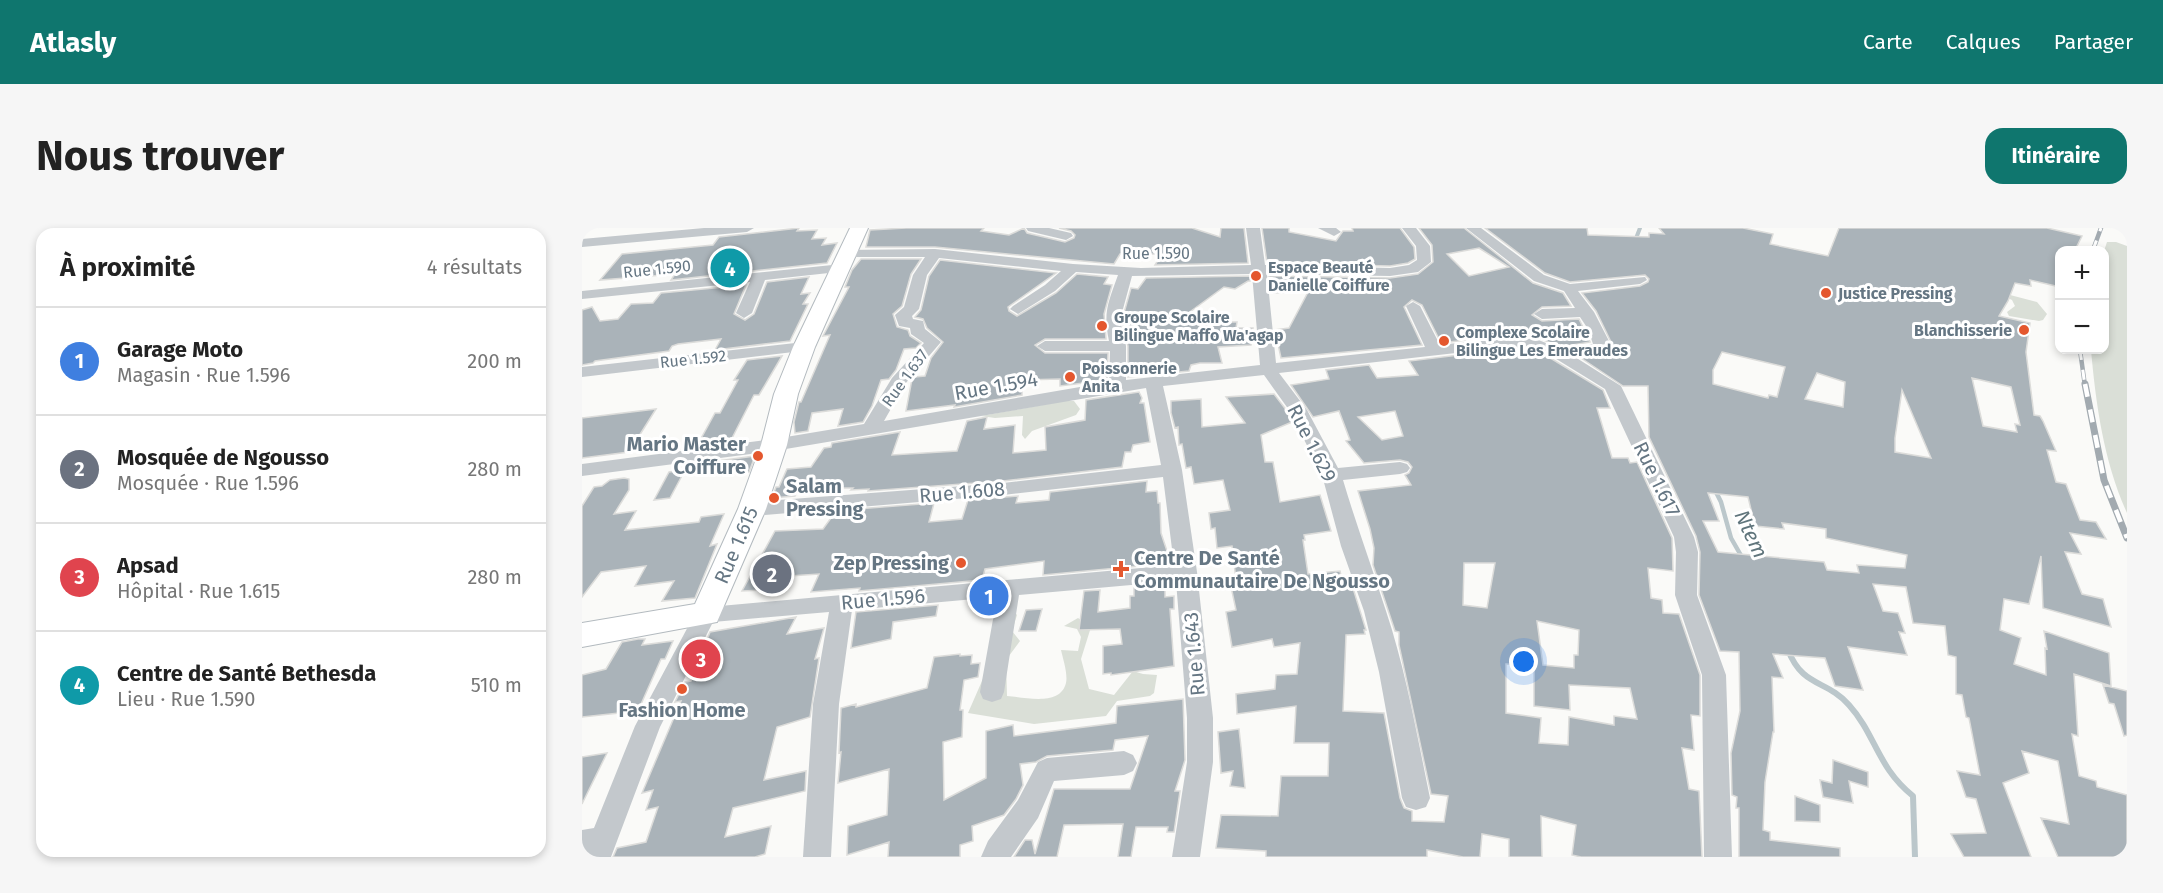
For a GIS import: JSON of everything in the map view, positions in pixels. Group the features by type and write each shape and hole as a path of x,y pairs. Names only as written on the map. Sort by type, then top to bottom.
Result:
{"street":[{"path":"582,243 704,230 747,228"},
{"name":"Rue 1.615","path":"594,847 648,726 706,614 752,509 774,445 780,411 804,347 859,228"},
{"path":"1033,228 1066,236"},
{"name":"Rue 1.629","path":"1253,228 1269,370 1298,410 1332,475 1352,546 1375,610 1391,672 1416,798"},
{"name":"Rue 1.590","path":"582,295 759,277 845,261 936,253 1073,268 1390,272 1413,269 1424,261 1423,246 1409,228"},
{"path":"1473,228 1539,278 1569,288 1640,280"},
{"name":"Rue 1.637","path":"871,428 898,382 933,342 917,331 918,324 904,323 906,318 903,315 912,309 920,275 936,253"},
{"path":"1018,309 1050,288 1073,268"},
{"path":"1117,386 1118,346 1112,320 1113,311 1138,268"},
{"path":"744,313 759,277"},
{"path":"1556,334 1564,354 1600,348 1601,341 1586,312 1569,288"},
{"path":"1413,306 1435,350"},
{"path":"1542,314 1586,312"},
{"name":"Rue 1.594","path":"582,470 774,445 1153,381 1525,342 1564,354"},
{"path":"1045,346 1118,346"},
{"name":"Rue 1.592","path":"582,372 804,347"},
{"name":"Rue 1.617","path":"1564,354 1612,386 1684,537 1687,552 1687,601 1714,675 1718,857"},
{"name":"Rue 1.643","path":"1153,381 1172,470 1186,572 1200,718 1200,762 1186,857"},
{"path":"1332,475 1400,468"},
{"name":"Rue 1.608","path":"752,509 1003,489 1172,470"},
{"name":"Rue 1.596","path":"582,635 706,614 1186,572"},
{"path":"992,692 1009,589"},
{"path":"817,857 826,704 842,603"},
{"path":"995,857 1028,808 1039,778 1047,770 1124,763"}],"shaded area":[{"path":"2107,242 2116,242 2127,246 2127,513 2112,474 2102,433 2091,354 2109,354 2109,246 2106,246"},
{"path":"1991,290 2037,302 2047,314 2043,320 2039,321 2009,316 2007,312 2015,306 2012,300"},
{"path":"1074,401 1080,409 1076,415 1032,431 1025,439 1022,435 1023,416 995,418 981,416"},
{"path":"1013,610 1017,615 1012,631 1020,641 1006,660 1007,696 1041,699 1057,695 1062,690 1066,683 1066,675 1061,650 1078,651 1081,637 1077,629 1064,626 1078,618 1091,627 1081,659 1089,689 1114,695 1133,671 1157,675 1154,693 1150,696 1117,701 1106,716 1034,724 968,713"}],"building":[{"path":"799,228 797,231 817,230 812,239 826,238 822,245 837,243 827,263 671,280 675,274 600,280 622,254 713,245 719,237"},
{"path":"984,228 981,231 1009,235 1024,228 1027,233 1065,242 1074,238 1075,235 1071,231 1059,228 1192,228 1220,237 1221,228 1244,228 1248,263 1155,265 1162,254 1120,254 1114,264 935,247 866,247 870,230"},
{"path":"1262,228 1289,228 1289,232 1336,241 1343,231 1353,231 1352,228 1400,228 1414,247 1415,259 1408,263 1390,266 1267,263"},
{"path":"1419,228 1464,228 1533,283 1563,293 1571,306 1542,307 1532,315 1542,321 1579,319 1590,342 1561,347 1536,337 1509,335 1441,343 1422,305 1412,300 1404,307 1422,345 1281,358 1275,330 1289,328 1308,292 1271,293 1269,276 1390,278 1418,274 1433,262 1432,245","holes":["1479,248 1509,267 1469,276 1447,254"]},
{"path":"1485,228 1587,228 1588,235 1649,237 1649,233 1664,234 1659,228 1743,228 1773,234 1770,244 1828,256 1839,228 2047,228 2082,236 2077,246 2055,246 2055,286 2030,280 2031,286 2015,283 1999,316 2030,323 2026,352 2034,415 2040,416 2056,451 2047,450 2056,482 2066,484 2080,520 2096,522 2106,539 2070,533 2081,554 2065,552 2082,594 2103,599 2111,627 2043,608 2041,556 2029,604 2004,599 2000,630 2021,638 2014,664 2046,675 2045,648 2047,649 2044,631 2109,653 2111,686 2074,674 2078,736 2072,734 2079,776 2096,781 2097,787 2127,795 2127,857 2058,857 2041,818 2069,824 2058,761 2022,751 2029,773 2003,783 2031,857 1964,857 1951,834 1986,833 1976,799 1966,797 1957,771 1980,775 1969,718 1966,717 1962,695 1956,694 1956,657 1948,655 1945,626 1913,623 1906,587 1873,584 1883,611 1898,613 1905,633 1899,632 1907,655 1848,647 1863,690 1835,686 1825,658 1773,654 1783,678 1772,677 1774,732 1765,782 1763,830 1770,832 1770,840 1840,848 1840,857 1739,857 1739,808 1736,808 1737,797 1732,795 1731,753 1740,711 1739,652 1720,651 1699,595 1700,552 1696,536 1649,437 1648,386 1623,386 1581,358 1606,353 1611,342 1596,311 1582,293 1640,286 1649,279 1645,275 1570,282 1545,273","holes":["1722,352 1785,367 1777,397 1769,395 1768,398 1713,384 1713,370","1817,373 1845,382 1843,407 1805,399","1972,378 2011,387 2020,425 2015,424 2017,432 1983,426","1902,390 1931,458 1895,452","1708,493 1748,497 1755,526 1784,529 1782,523 1826,529 1826,538 1907,555 1905,568 1857,565 1859,573 1827,570 1824,562 1718,552 1703,521 1719,521"]},
{"path":"861,259 921,259 911,274 902,306 893,314 897,327 908,330 910,336 921,343 916,348 904,349 896,370 889,379 881,380 872,406 863,422 838,426 843,409 812,413 808,431 795,433 794,422 799,402 801,402 830,335 823,336 849,287 845,287 852,270"},
{"path":"940,260 1056,273 1008,307 1009,311 1017,316 1056,293 1077,274 1108,277 1104,284 1112,285 1104,314 1106,339 1045,339 1035,345 1045,353 1108,353 1107,380 1060,386 1060,379 1022,380 1022,395 954,407 955,405 906,411 912,379 925,376 931,358 943,342 927,328 923,319 915,317 921,310 929,276"},
{"path":"1250,276 1250,281 1235,289 1224,287 1187,314 1199,316 1196,319 1213,320 1212,322 1237,322 1236,328 1253,328 1251,345 1218,347 1222,363 1200,363 1191,365 1189,371 1128,377 1128,346 1122,320 1131,288 1138,289 1146,278"},
{"path":"809,277 801,294 810,293 803,304 808,304 790,341 715,350 721,339 678,344 672,346 669,351 595,361 582,365 582,310 592,307 600,321 618,319 631,304 653,303 661,293 746,285 734,314 745,320 754,314 767,282"},
{"path":"1509,349 1532,351 1552,359 1603,390 1610,408 1597,408 1612,458 1628,458 1630,463 1637,462 1672,538 1673,571 1648,568 1651,598 1662,600 1663,613 1679,614 1700,675 1700,716 1691,715 1694,750 1682,748 1689,789 1699,791 1702,857 1581,857 1572,855 1576,825 1541,816 1542,857 1509,857 1509,839 1482,834 1480,857 1463,857 1427,850 1427,857 1266,857 1266,851 1216,848 1221,815 1278,816 1281,776 1328,776 1329,743 1294,743 1296,706 1237,714 1236,694 1275,689 1276,675 1297,674 1300,643 1274,647 1272,639 1232,647 1226,612 1236,610 1230,582 1236,580 1232,546 1217,548 1215,528 1211,529 1209,513 1230,510 1223,480 1194,484 1191,467 1186,468 1182,444 1179,445 1178,427 1175,428 1171,401 1201,399 1202,427 1245,423 1226,397 1274,394 1287,411 1292,422 1261,435 1265,462 1273,462 1280,502 1320,495 1331,531 1304,535 1308,574 1340,571 1343,585 1352,585 1366,630 1364,630 1365,634 1346,635 1343,711 1384,713 1400,798 1404,808 1412,811 1412,821 1444,822 1448,796 1431,794 1399,645 1399,632 1395,631 1373,565 1374,548 1358,491 1411,485 1405,475 1412,467 1408,462 1400,460 1364,463 1346,441 1350,440 1339,411 1313,417 1291,385 1329,379 1326,370 1369,365 1377,378 1418,375 1409,361","holes":["1395,411 1403,436 1382,440 1358,417","1464,563 1495,563 1487,608 1463,605","1537,621 1579,630 1578,655 1574,655 1574,668 1543,665","1506,664 1534,666 1534,706 1570,710 1569,685 1630,688 1637,719 1614,716 1614,725 1569,717 1568,745 1539,743 1541,718 1506,713"]},
{"path":"782,356 759,395 754,395 730,442 698,444 715,413 720,413 738,380 734,380 747,360"},
{"path":"1139,392 1142,398 1140,403 1144,403 1150,442 1133,445 1131,452 1125,452 1122,467 1003,481 868,491 869,489 840,488 842,484 801,485 795,496 772,498 787,469 811,467 824,448 831,447 832,443 900,432 892,455 957,451 967,421 987,417 984,429 1015,425 1013,453 1046,450 1045,427 1085,420 1086,400"},
{"path":"656,409 629,452 582,458 582,418"},
{"path":"755,456 749,472 720,476 718,461"},
{"path":"685,470 670,498 654,500 669,472"},
{"path":"629,479 629,490 614,514 636,511 625,530 699,522 701,517 724,514 710,546 717,544 695,598 662,601 674,581 635,586 646,566 601,572 582,597 582,506 594,487 602,486 610,480"},
{"path":"1147,481 1146,492 1157,491 1158,503 1160,503 1161,533 1171,563 1043,575 1044,561 985,569 982,580 859,591 860,588 811,592 819,574 789,576 783,589 742,591 775,531 823,529 831,518 852,517 857,509 934,503 929,522 962,519 968,500 1018,496 1016,503 1049,500 1050,492"},
{"path":"1165,584 1165,597 1174,596 1174,609 1170,609 1174,666 1111,675 1111,673 1103,674 1103,646 1122,644 1120,629 1079,630 1084,591 1100,590 1098,612 1130,608 1130,596 1134,596 1134,587"},
{"path":"938,605 936,616 893,622 891,639 851,648 856,612"},
{"path":"1042,609 1036,631 1019,631 1026,610"},
{"path":"796,617 787,634 824,628 815,659 819,658 810,717 777,727 764,780 806,771 805,791 733,808 725,837 771,826 765,854 755,857 613,857 617,848 646,842 658,807 646,810 653,790 642,793 681,701 675,702 685,682 691,681 710,632"},
{"path":"645,639 642,645 673,641 665,659 661,659 638,711 582,717 582,675 606,669 622,642"},
{"path":"960,654 960,656 972,655 971,664 980,663 978,677 964,680 960,710 963,710 962,737 943,742 944,800 986,778 986,731 1013,725 1014,736 1116,723 1117,706 1183,699 1185,760 1175,791 1180,791 1174,832 1167,832 1168,827 1136,827 1131,857 1118,857 1123,824 1064,825 1057,857 1014,857 1025,840 1032,840 1035,854 1054,789 1130,789 1148,736 1115,740 1113,750 1047,756 1036,762 1020,764 1023,785 1016,799 1004,815 972,826 973,841 960,845 960,857 888,857 889,842 847,855 848,826 887,815 889,769 838,783 841,708 856,704 856,707 927,688 934,657"},
{"path":"2103,685 2127,691 2127,735 2124,736 2114,704 2109,703"},
{"path":"1239,729 1245,788 1230,786 1233,771 1221,773 1218,732"},
{"path":"607,753 582,804 582,757"},
{"path":"1833,760 1868,772 1868,787 1849,781 1853,803 1823,797 1820,780 1832,783"},
{"path":"1795,796 1820,805 1820,822 1795,821"}],"waterway":[{"name":"Ntem","path":"1635,241 1640,228"},
{"name":"Ntem","path":"1715,490 1721,502 1731,538 1743,559"},
{"name":"Ntem","path":"1788,650 1801,671 1849,705 1858,716 1892,774 1913,796 1915,857"}],"railway":[{"path":"2094,246 2101,228"},
{"path":"2081,354 2085,386"},
{"path":"2085,384 2104,480 2127,538"}],"place":[{"name":"Centre de Santé Bethesda","path":"730,268"},
{"name":"Espace Beauté Danielle Coiffure","path":"1256,276"},
{"name":"Justice Pressing","path":"1826,293"},
{"name":"Groupe Scolaire Bilingue Maffo Wa'agap","path":"1102,326"},
{"name":"Blanchisserie","path":"2024,330"},
{"name":"Complexe Scolaire Bilingue Les Emeraudes","path":"1444,341"},
{"name":"Poissonnerie Anita","path":"1070,377"},
{"name":"Mario Master Coiffure","path":"758,456"},
{"name":"Salam Pressing","path":"774,498"},
{"name":"Zep Pressing","path":"961,563"},
{"name":"Centre De Santé Communautaire De Ngousso","path":"1121,569"},
{"name":"Mosquée de Ngousso","path":"772,574"},
{"name":"Garage Moto","path":"989,596"},
{"name":"Apsad","path":"701,659"},
{"name":"Fashion Home","path":"682,689"}]}
